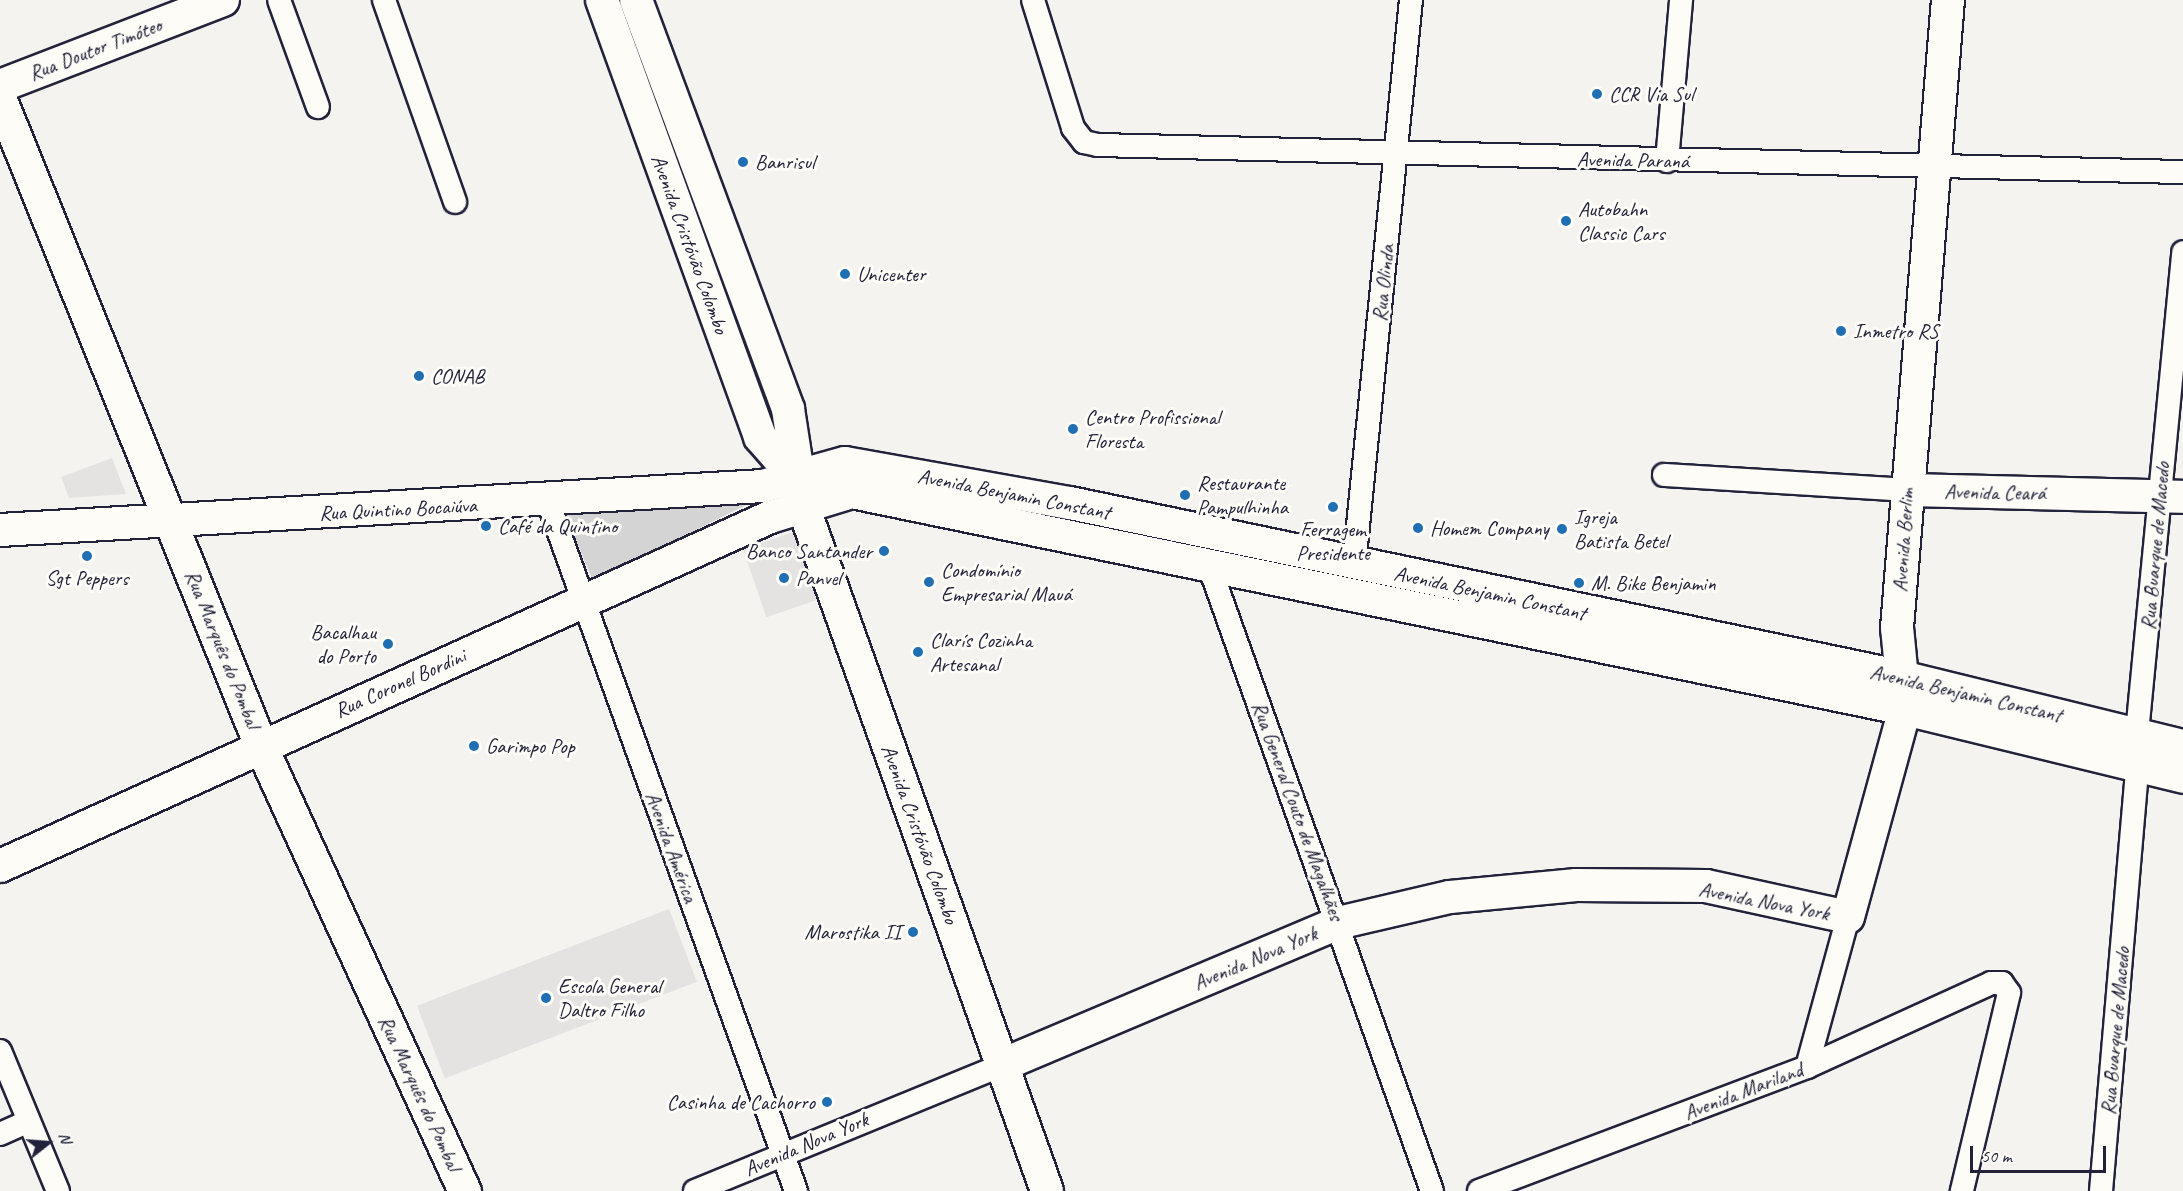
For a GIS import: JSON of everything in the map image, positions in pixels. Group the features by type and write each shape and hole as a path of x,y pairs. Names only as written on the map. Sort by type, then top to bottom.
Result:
{"street":[{"name":"Rua Doutor Timóteo","path":"0,86 223,0"},
{"path":"279,0 318,107"},
{"path":"384,0 455,202"},
{"name":"Avenida Cristóvão Colombo","path":"602,0 760,437 799,492"},
{"name":"Avenida Cristóvão Colombo","path":"636,0 788,409 795,432 799,492 1047,1191"},
{"name":"Avenida Paraná","path":"1033,0 1073,128 1084,142 1395,156 2183,171"},
{"name":"Rua Olinda","path":"1354,566 1411,0"},
{"path":"1667,161 1681,0"},
{"name":"Avenida Berlim","path":"1807,1067 1905,709 1898,676 1906,490 1948,0"},
{"name":"Rua Marquês do Pombal","path":"0,98 261,746 465,1191"},
{"name":"Rua Buarque de Macedo","path":"2101,1191 2137,748 2171,497 2183,252"},
{"name":"Avenida Benjamin Constant","path":"799,492 845,463 1070,503 1354,566 1898,676 2137,748 2183,777"},
{"name":"Avenida Ceará","path":"1664,475 1906,490 2171,497"},
{"name":"Rua Quintino Bocaiúva","path":"0,530 171,519 548,502 763,486 799,492"},
{"name":"Avenida Benjamin Constant","path":"799,492 852,492 1210,568 1905,709 2137,748 2183,746"},
{"name":"Rua Coronel Bordini","path":"0,866 584,601 799,492"},
{"name":"Avenida América","path":"548,502 796,1191"},
{"name":"Rua General Couto de Magalhães","path":"1210,568 1432,1191"},
{"name":"Avenida Nova York","path":"694,1191 1002,1065 1338,923 1450,897 1576,885 1706,886 1848,917"},
{"name":"Avenida Mariland","path":"1479,1191 1807,1067 1991,982 2002,983 2009,993 1962,1191"},
{"path":"0,1051 27,1122 58,1191"},
{"path":"0,1134 27,1122"}],"shaded area":[{"path":"112,458 126,494 69,498 61,477"},
{"path":"736,501 750,503 593,581 564,511"},
{"name":"Panvel","path":"796,531 819,599 766,617 743,549"},
{"name":"Escola General Daltro Filho","path":"669,909 697,982 445,1079 417,1006"}],"place":[{"name":"CCR Via Sul","path":"1597,94"},
{"name":"Banrisul","path":"743,162"},
{"name":"Autobahn Classic Cars","path":"1566,221"},
{"name":"Unicenter","path":"845,274"},
{"name":"Inmetro RS","path":"1841,331"},
{"name":"CONAB","path":"419,376"},
{"name":"Centro Profissional Floresta","path":"1073,429"},
{"name":"Restaurante Pampulhinha","path":"1185,495"},
{"name":"Ferragem Presidente","path":"1333,507"},
{"name":"Café da Quintino","path":"486,526"},
{"name":"Homem Company","path":"1418,528"},
{"name":"Igreja Batista Betel","path":"1562,529"},
{"name":"Banco Santander","path":"884,551"},
{"name":"Sgt Peppers","path":"87,556"},
{"name":"Panvel","path":"784,578"},
{"name":"Condomínio Empresarial Mauá","path":"929,582"},
{"name":"M. Bike Benjamin","path":"1579,583"},
{"name":"Bacalhau do Porto","path":"388,644"},
{"name":"Clarís Cozinha Artesanal","path":"918,652"},
{"name":"Garimpo Pop","path":"474,746"},
{"name":"Marostika II","path":"913,932"},
{"name":"Escola General Daltro Filho","path":"546,998"},
{"name":"Casinha de Cachorro","path":"827,1102"}]}
